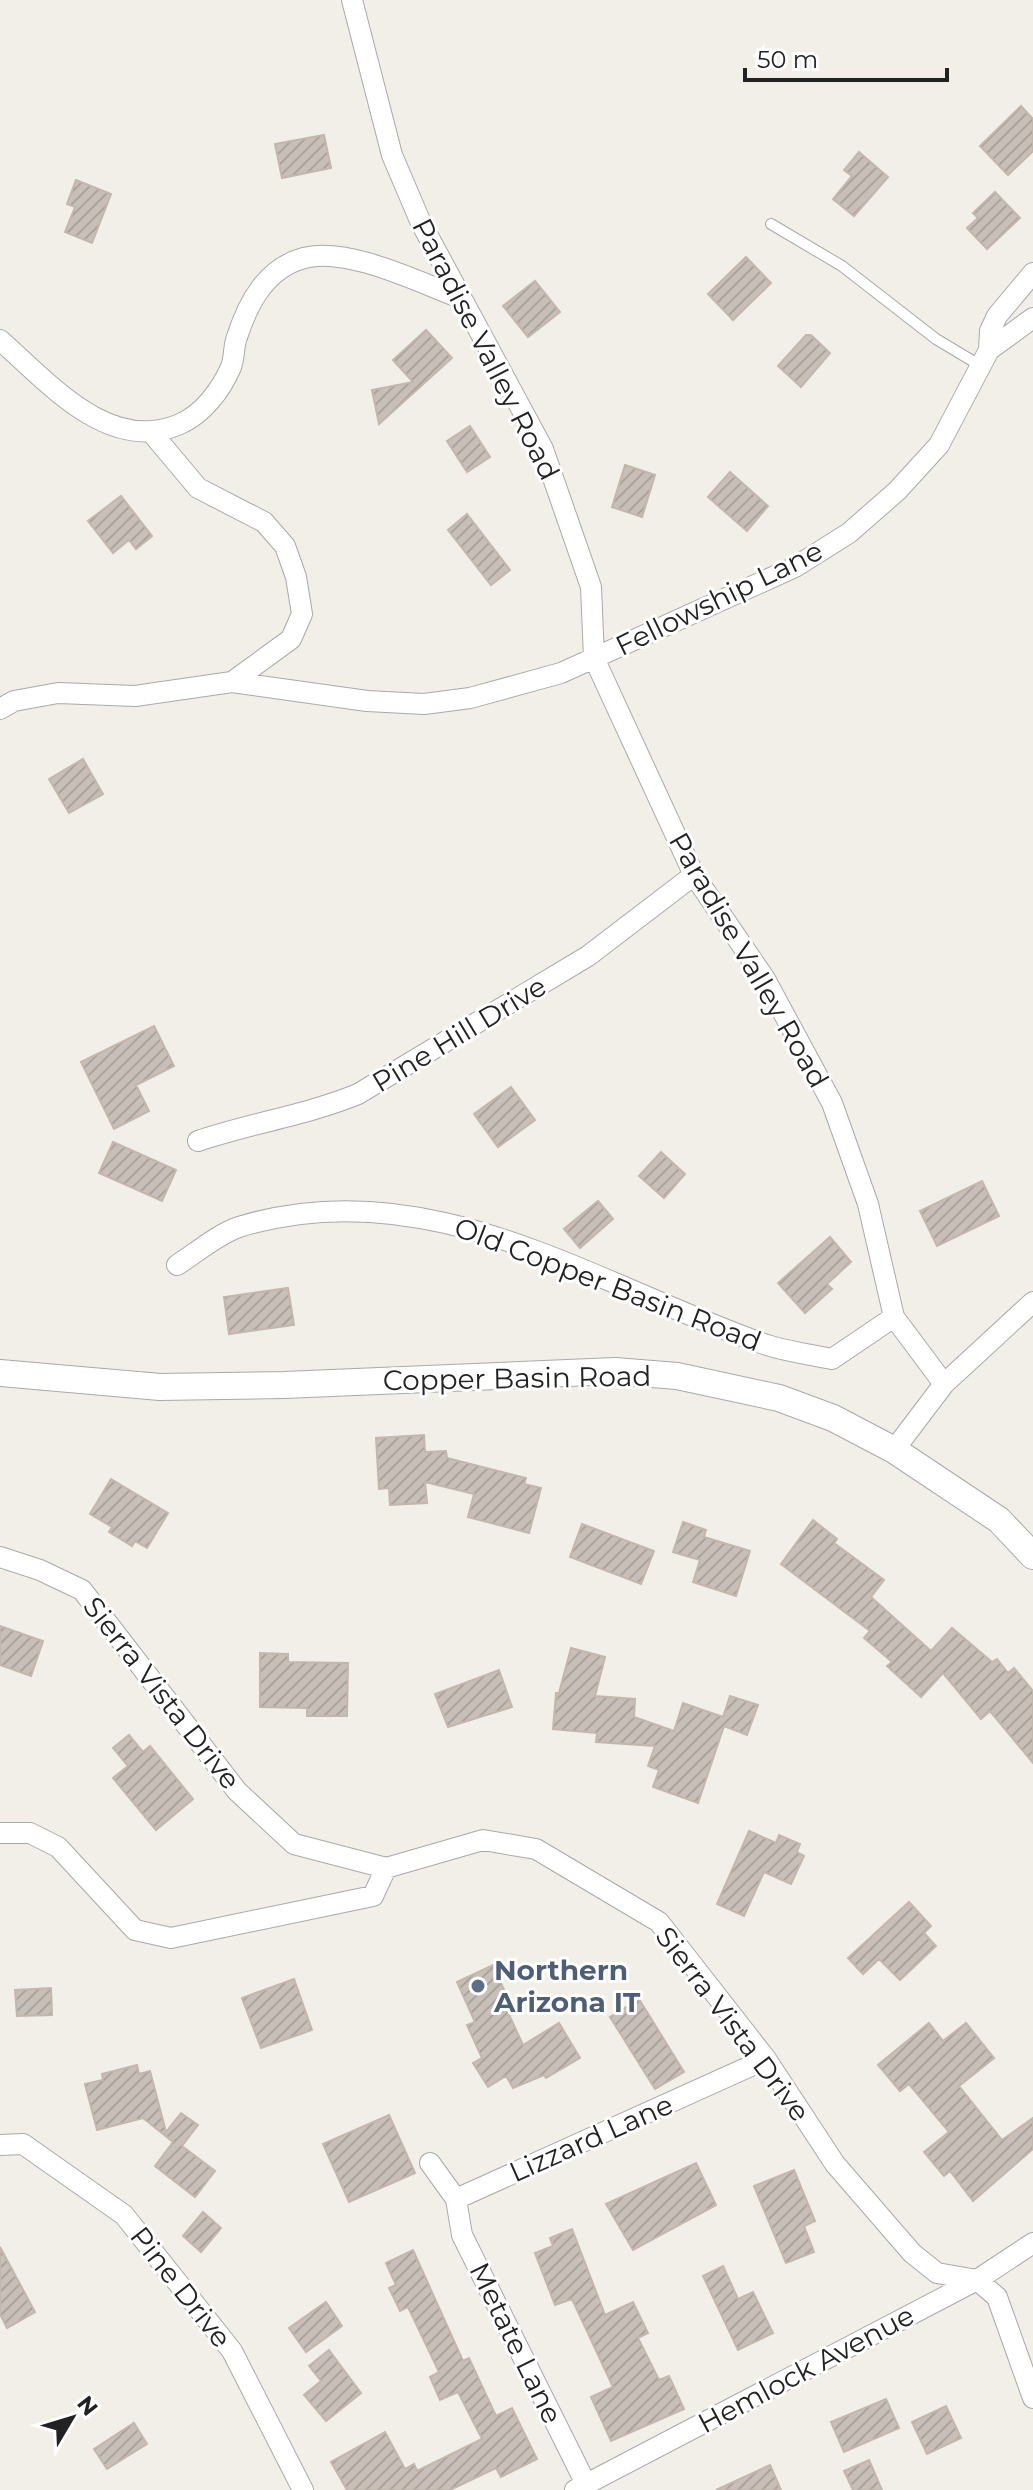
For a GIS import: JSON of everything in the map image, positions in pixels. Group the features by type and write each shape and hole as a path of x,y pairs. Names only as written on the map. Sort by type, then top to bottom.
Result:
{"street":[{"name":"Paradise Valley Road","path":"352,0 392,155 421,223 543,449 591,587 594,658 694,875 765,979 832,1103 868,1204 894,1317 944,1384"},
{"path":"0,340 78,408 127,432 151,432 194,417 210,400 233,363 235,340 255,294 276,271 304,257 334,256 461,298"},
{"name":"Fellowship Lane","path":"232,682 367,701 424,704 470,698 561,673 795,567 849,533 897,491 939,445 985,358 990,331 997,316 1033,273"},
{"name":"Fellowship Lane","path":"985,358 1033,318"},
{"path":"0,709 14,701 58,693 135,696 232,682 291,639 302,614 296,577 285,546 264,522 198,488 151,432"},
{"name":"Pine Hill Drive","path":"198,1141 262,1120 327,1106 358,1094 588,956 694,875"},
{"name":"Old Copper Basin Road","path":"177,1265 236,1228 339,1208 377,1210 465,1226 764,1344 832,1359 894,1317"},
{"path":"894,1450 944,1384 1033,1302"},
{"name":"Copper Basin Road","path":"0,1373 160,1387 645,1372 779,1398 833,1418 894,1450 999,1520 1033,1556"},
{"name":"Sierra Vista Drive","path":"0,1557 40,1570 82,1590 237,1791 294,1844 386,1868 483,1840 536,1849 659,1922 766,2059 835,2164 912,2253 937,2273 977,2280"},
{"path":"0,1833 30,1833 58,1847 135,1930 171,1938 373,1896 386,1868"},
{"name":"Lizzard Lane","path":"456,2199 766,2059"},
{"name":"Pine Drive","path":"0,2145 23,2144 124,2215 232,2351 303,2490"},
{"path":"430,2163 456,2199"},
{"name":"Metate Lane","path":"456,2199 462,2235 581,2487"},
{"name":"Hemlock Avenue","path":"581,2487 977,2280 1033,2243"},
{"path":"977,2280 997,2297 1033,2398"}],"lane":[{"path":"771,224 842,266 936,339 985,358"}],"building":[{"path":"1021,106 1033,119 1033,151 1008,175 980,146"},
{"path":"324,135 331,168 282,178 275,144"},
{"path":"859,152 888,177 854,216 833,199 852,176 844,170"},
{"path":"76,180 111,194 92,243 65,232 75,207 67,204"},
{"path":"995,192 1020,218 987,249 967,228 978,218 973,213"},
{"path":"746,257 771,283 733,320 708,294"},
{"path":"535,281 560,312 528,337 503,306"},
{"path":"426,330 452,358 379,424 372,390 413,382 393,360"},
{"path":"806,335 811,335 830,353 801,387 778,366"},
{"path":"470,426 490,457 467,472 447,441"},
{"path":"625,465 655,475 642,517 612,507"},
{"path":"730,472 768,506 747,531 708,497"},
{"path":"121,496 152,536 136,549 129,540 113,553 88,521"},
{"path":"467,514 510,570 491,585 448,530"},
{"path":"83,759 103,794 69,813 49,779"},
{"path":"154,1026 174,1066 136,1085 149,1111 114,1129 81,1062"},
{"path":"511,1087 535,1120 498,1147 474,1114"},
{"path":"113,1142 176,1170 162,1201 99,1173"},
{"path":"661,1152 685,1174 664,1198 639,1176"},
{"path":"982,1181 999,1216 937,1246 920,1211"},
{"path":"598,1201 613,1219 580,1248 564,1229"},
{"path":"830,1237 851,1262 827,1284 832,1289 805,1313 778,1283"},
{"path":"288,1288 294,1325 229,1334 224,1297"},
{"path":"424,1435 425,1452 446,1451 447,1458 526,1478 524,1484 541,1488 529,1533 468,1517 474,1494 425,1482 427,1503 390,1505 389,1488 379,1489 376,1438"},
{"path":"111,1479 168,1513 147,1548 135,1541 132,1546 109,1532 112,1527 90,1514"},
{"path":"813,1520 837,1539 834,1543 884,1580 871,1597 931,1651 952,1628 992,1662 997,1659 1008,1673 1014,1668 1033,1691 1033,1763 990,1711 981,1719 943,1673 921,1697 887,1666 892,1662 864,1638 870,1631 781,1564"},
{"path":"683,1522 706,1530 704,1537 750,1551 736,1596 693,1582 700,1560 673,1552"},
{"path":"582,1524 654,1551 641,1584 570,1557"},
{"path":"0,1626 43,1641 31,1676 0,1665"},
{"path":"571,1648 605,1657 595,1696 635,1699 634,1717 674,1731 683,1703 723,1717 730,1696 758,1705 747,1735 724,1726 698,1803 653,1787 659,1770 648,1766 655,1746 596,1742 597,1733 553,1729 556,1693 559,1693"},
{"path":"260,1653 288,1654 288,1662 348,1663 347,1716 307,1716 307,1708 260,1707"},
{"path":"499,1670 512,1707 448,1727 435,1694"},
{"path":"129,1735 143,1752 150,1746 193,1799 156,1830 113,1778 128,1766 113,1748"},
{"path":"749,1831 776,1843 779,1835 800,1844 797,1852 804,1856 791,1884 764,1872 744,1916 717,1904"},
{"path":"909,1902 931,1926 924,1933 936,1946 900,1980 879,1959 863,1974 848,1958"},
{"path":"493,1965 505,1992 500,1995 523,2045 559,2023 580,2058 546,2078 544,2075 513,2088 506,2076 488,2087 473,2063 482,2058 467,2025 475,2022 457,1982"},
{"path":"294,1979 312,2030 261,2048 242,1998"},
{"path":"51,1988 52,2015 17,2016 15,1990"},
{"path":"639,1999 684,2072 655,2089 610,2017"},
{"path":"929,2023 943,2041 966,2023 994,2058 959,2086 1002,2140 1033,2118 1033,2149 973,2201 950,2171 944,2176 924,2152 949,2132 909,2084 900,2091 878,2065"},
{"path":"137,2065 139,2074 150,2071 166,2132 181,2113 198,2125 182,2146 215,2171 195,2197 155,2166 173,2142 143,2118 97,2130 85,2084 103,2080 102,2074"},
{"path":"389,2115 415,2173 349,2202 323,2144"},
{"path":"696,2163 716,2205 633,2250 606,2204"},
{"path":"794,2170 815,2221 804,2226 814,2252 786,2263 754,2186"},
{"path":"203,2212 221,2228 201,2252 183,2236"},
{"path":"572,2229 605,2315 633,2302 648,2333 638,2338 659,2380 669,2376 684,2409 611,2441 591,2397 613,2387 572,2299 555,2305 535,2253 553,2246 550,2238"},
{"path":"0,2247 35,2312 7,2328 0,2314"},
{"path":"413,2250 463,2361 469,2358 496,2416 512,2408 537,2459 501,2477 496,2468 450,2490 347,2490 331,2462 385,2432 405,2469 414,2464 417,2471 482,2439 458,2392 440,2400 430,2377 439,2372 408,2307 400,2311 389,2288 396,2285 386,2263"},
{"path":"723,2266 738,2299 753,2292 773,2333 738,2350 703,2276"},
{"path":"326,2302 342,2326 306,2352 289,2328"},
{"path":"329,2350 361,2393 326,2421 304,2395 321,2381 309,2366"},
{"path":"886,2399 899,2428 844,2452 831,2422"},
{"path":"946,2406 961,2438 927,2454 912,2422"},
{"path":"134,2423 147,2444 107,2469 94,2449"},
{"path":"869,2460 882,2490 853,2490 844,2471"},
{"path":"770,2465 781,2490 716,2490"}],"place":[{"name":"Northern Arizona IT","path":"478,1986"}]}
